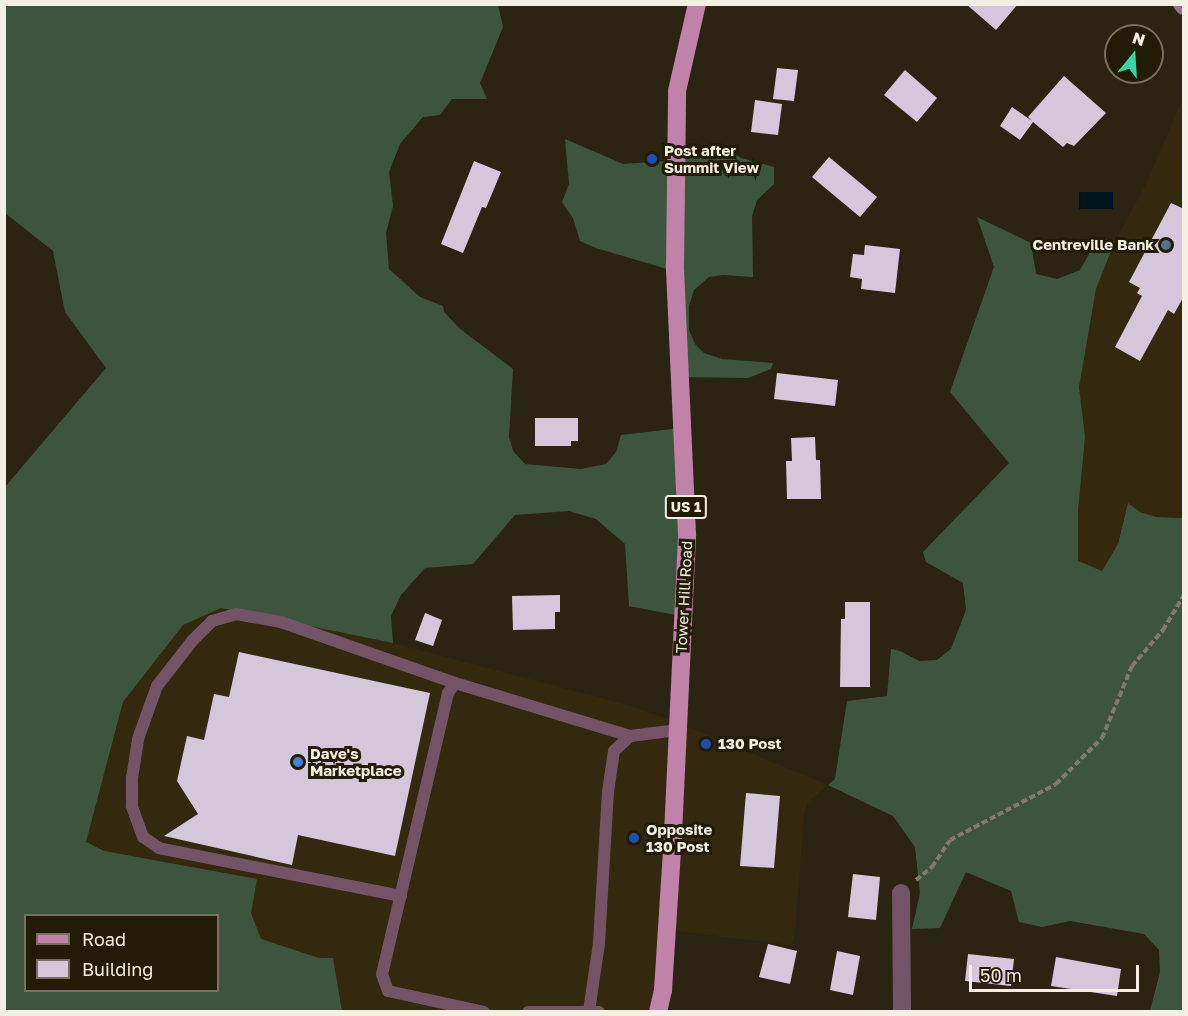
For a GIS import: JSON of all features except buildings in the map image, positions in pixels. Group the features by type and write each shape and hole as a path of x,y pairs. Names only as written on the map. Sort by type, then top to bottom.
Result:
{"main road":[{"name":"Tower Hill Road","path":"658,1011 663,990 687,534 675,265 677,91 697,4"}],"street":[{"path":"901,892 902,1011"}],"lane":[{"path":"401,896 159,848 143,837 132,806 132,778 138,739 157,686 193,640 212,621 236,614 281,622 455,683 630,736 678,730"},
{"path":"455,683 448,693 382,974 388,991 484,1011"},
{"path":"589,1011 599,943 608,792 614,751 630,736"},
{"path":"528,1011 599,1011"}],"path":[{"path":"901,892 932,867 950,840 1056,784 1102,738 1132,666 1163,630 1184,595"}],"shaded area":[{"path":"1183,98 1183,518 1156,517 1140,512 1128,503 1118,544 1102,571 1078,562 1078,511 1085,437 1079,387 1096,289 1115,241 1147,182"},
{"path":"221,608 393,643 627,705 673,721 828,785 807,803 804,814 795,935 791,945 670,930 658,1011 342,1011 333,959 319,958 261,939 251,913 86,842 123,702 183,625"}],"green space":[{"path":"5,5 498,5 503,27 480,83 487,99 452,99 440,115 423,117 400,144 389,172 393,206 386,233 389,269 420,297 443,306 444,312 459,328 513,369 509,437 513,451 525,464 581,469 606,464 616,452 621,435 680,428 681,616 629,606 625,544 596,519 569,511 515,515 473,564 425,568 401,595 391,616 393,643 221,608 183,625 123,702 86,842 104,851 257,879 251,913 261,939 319,958 333,958 342,1011 5,1012 5,487 106,368 65,312 53,251 5,213"},
{"path":"565,139 623,164 667,161 685,149 725,148 741,158 774,167 774,184 757,200 752,216 753,277 723,275 709,277 694,290 689,306 689,330 695,344 704,353 722,359 773,363 771,369 748,378 680,377 667,269 580,241 573,218 562,202 569,184"},
{"path":"977,217 1031,243 1036,274 1057,279 1080,270 1099,237 1115,241 1096,289 1079,387 1085,437 1078,511 1078,561 1102,571 1118,544 1128,503 1140,512 1156,517 1183,518 1183,1011 1150,1011 1160,972 1159,950 1144,934 1070,921 1042,927 1019,922 1011,891 966,872 940,928 912,929 920,893 915,847 893,816 828,785 835,779 847,701 887,696 891,649 919,661 937,660 951,649 966,610 963,583 926,562 923,552 1009,463 950,392 994,267"}],"water":[{"path":"1079,192 1113,192 1113,209 1079,209"}],"place":[{"name":"Post after Summit View","path":"652,159"},
{"name":"Centreville Bank","path":"1166,245"},
{"name":"130 Post","path":"706,744"},
{"name":"Dave's Marketplace","path":"298,762"},
{"name":"Opposite 130 Post","path":"634,838"}]}
